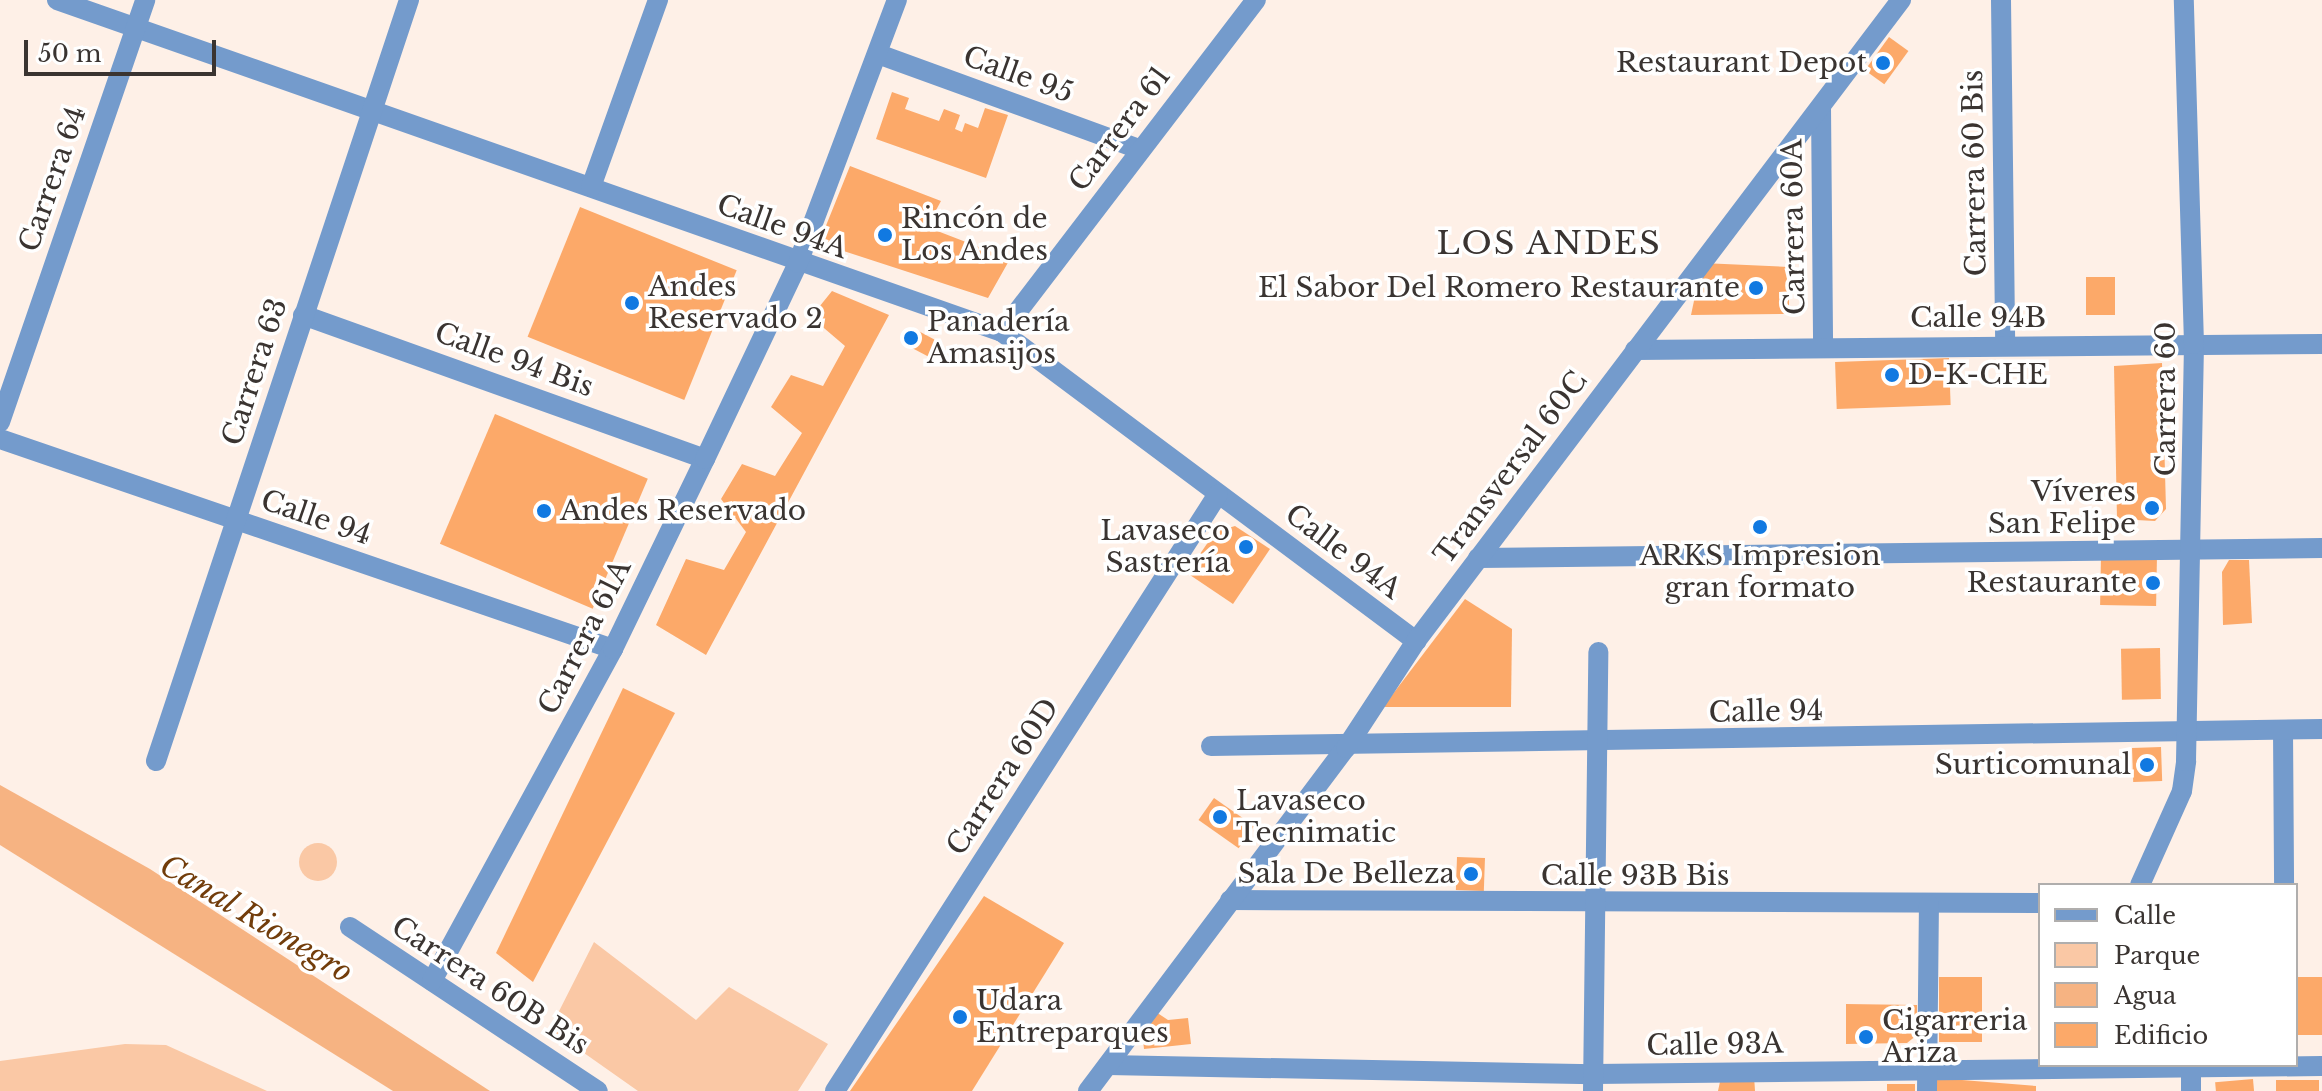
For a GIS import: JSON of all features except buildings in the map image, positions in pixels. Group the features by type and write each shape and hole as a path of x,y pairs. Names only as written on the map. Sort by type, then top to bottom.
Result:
{"street":[{"name":"Calle 94A","path":"57,0 373,105 798,263 1002,332 1416,641"},
{"name":"Carrera 64","path":"0,422 145,0"},
{"name":"Carrera 63","path":"156,761 409,0"},
{"path":"591,187 658,0"},
{"name":"Carrera 61A","path":"432,981 613,649 798,263 897,0"},
{"name":"Carrera 61","path":"1002,332 1256,0"},
{"name":"Transversal 60C","path":"1088,1091 1346,748 1416,641 1901,0"},
{"name":"Carrera 60 Bis","path":"2001,0 2005,346"},
{"name":"Carrera 60","path":"2141,883 2182,791 2187,729 2194,551 2194,344 2184,0"},
{"name":"Calle 95","path":"878,54 1139,149"},
{"name":"Carrera 60A","path":"1821,107 1823,347"},
{"name":"Calle 94 Bis","path":"303,315 705,459"},
{"name":"Calle 94B","path":"1635,350 2322,344"},
{"name":"Calle 94","path":"0,439 613,649"},
{"name":"Carrera 60D","path":"835,1091 1218,494"},
{"path":"1478,558 2322,548"},
{"path":"1594,1083 1600,744 1598,652"},
{"name":"Calle 94","path":"1211,746 1346,748 2187,729 2322,729"},
{"path":"2283,730 2284,883"},
{"name":"Calle 93B Bis","path":"1230,900 1597,904 2038,903"},
{"path":"1927,1091 1931,1070 1929,905"},
{"name":"Carrera 60B Bis","path":"350,927 598,1091"},
{"name":"Calle 93A","path":"1108,1065 1594,1083 1931,1070 2137,1068 2191,1081 2279,1067"},
{"name":"Calle 93A","path":"2298,1066 2322,1066"}],"green space":[{"path":"318,843 331,849 337,862 331,875 318,881 305,875 299,862 305,849"},
{"path":"594,942 696,1020 729,987 828,1044 798,1091 638,1091 550,1029"},
{"path":"125,1044 166,1045 267,1091 0,1091 0,1061"}],"water":[{"path":"0,785 150,869 490,1091 393,1091 0,845"}],"place":[{"name":"Restaurant Depot","path":"1883,63"},
{"name":"Rincón de Los Andes","path":"885,235"},
{"name":"El Sabor Del Romero Restaurante","path":"1756,288"},
{"name":"Andes Reservado 2","path":"632,303"},
{"name":"Panadería Amasijos","path":"911,338"},
{"name":"D-K-CHE","path":"1892,375"},
{"name":"Víveres San Felipe","path":"2152,508"},
{"name":"Andes Reservado","path":"544,511"},
{"name":"ARKS Impresion gran formato","path":"1760,527"},
{"name":"Lavaseco Sastrería","path":"1246,547"},
{"name":"Restaurante","path":"2153,583"},
{"name":"Surticomunal","path":"2147,765"},
{"name":"Lavaseco Tecnimatic","path":"1220,817"},
{"name":"Sala De Belleza","path":"1471,874"},
{"name":"Udara Entreparques","path":"960,1017"},
{"name":"Cigarreria Ariza","path":"1866,1037"}],"district":[{"name":"LOS ANDES","path":"1549,243"}],"water label":[{"name":"Canal Rionegro","path":"256,919"}]}
